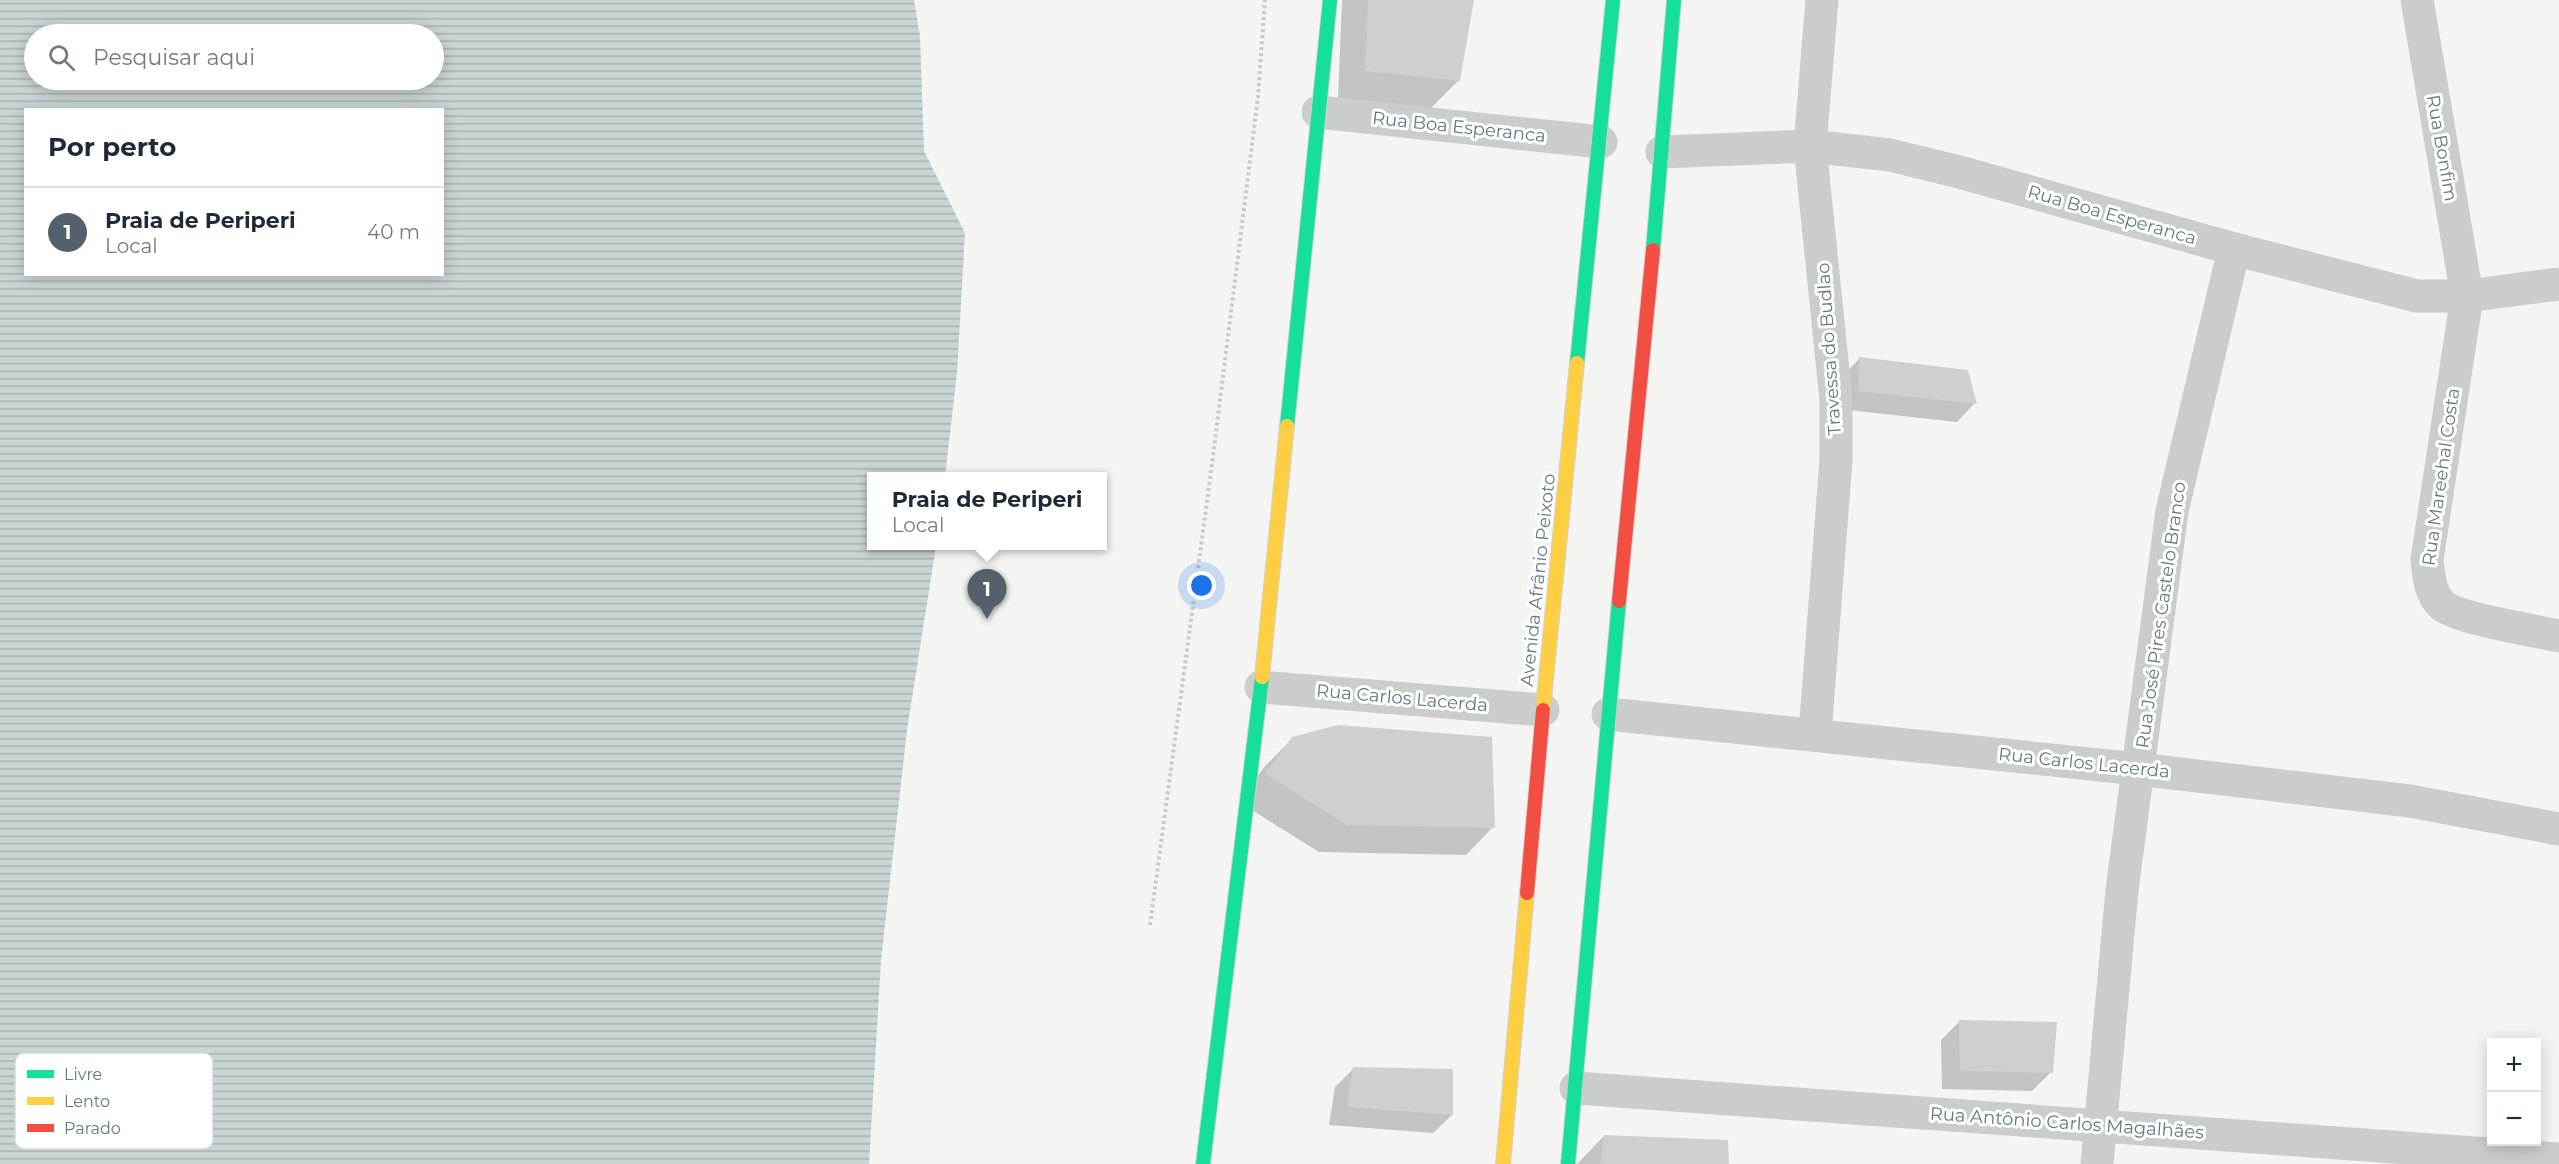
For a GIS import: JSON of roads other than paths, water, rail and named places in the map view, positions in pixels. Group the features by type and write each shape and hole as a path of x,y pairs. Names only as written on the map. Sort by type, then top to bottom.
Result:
{"main road":[{"path":"1203,1164 1261,687 1330,0"},
{"name":"Avenida Afrânio Peixoto","path":"1503,1164 1544,710 1613,0"},
{"path":"1568,1164 1662,152 1674,0"}],"street":[{"name":"Travessa do Budlao","path":"1815,734 1836,459 1836,400 1810,146 1822,0"},
{"name":"Rua Bonfim","path":"2417,0 2467,297"},
{"name":"Rua Boa Esperanca","path":"1318,112 1600,142"},
{"name":"Rua Boa Esperanca","path":"1662,152 1734,147 1810,146 1890,155 1964,173 2234,249 2417,297 2467,297 2559,284"},
{"name":"Rua José Pires Castelo Branco","path":"2097,1164 2122,891 2172,512 2234,249"},
{"name":"Rua Mareehal Costa","path":"2467,297 2427,560 2430,587 2442,606 2463,615 2559,636"},
{"name":"Rua Carlos Lacerda","path":"1261,687 1544,710"},
{"name":"Rua Carlos Lacerda","path":"1608,714 2138,769 2410,801 2559,829"},
{"name":"Rua Antônio Carlos Magalhães","path":"1576,1088 2559,1159"}],"place":[{"name":"Praia de Periperi","path":"987,619"}]}
